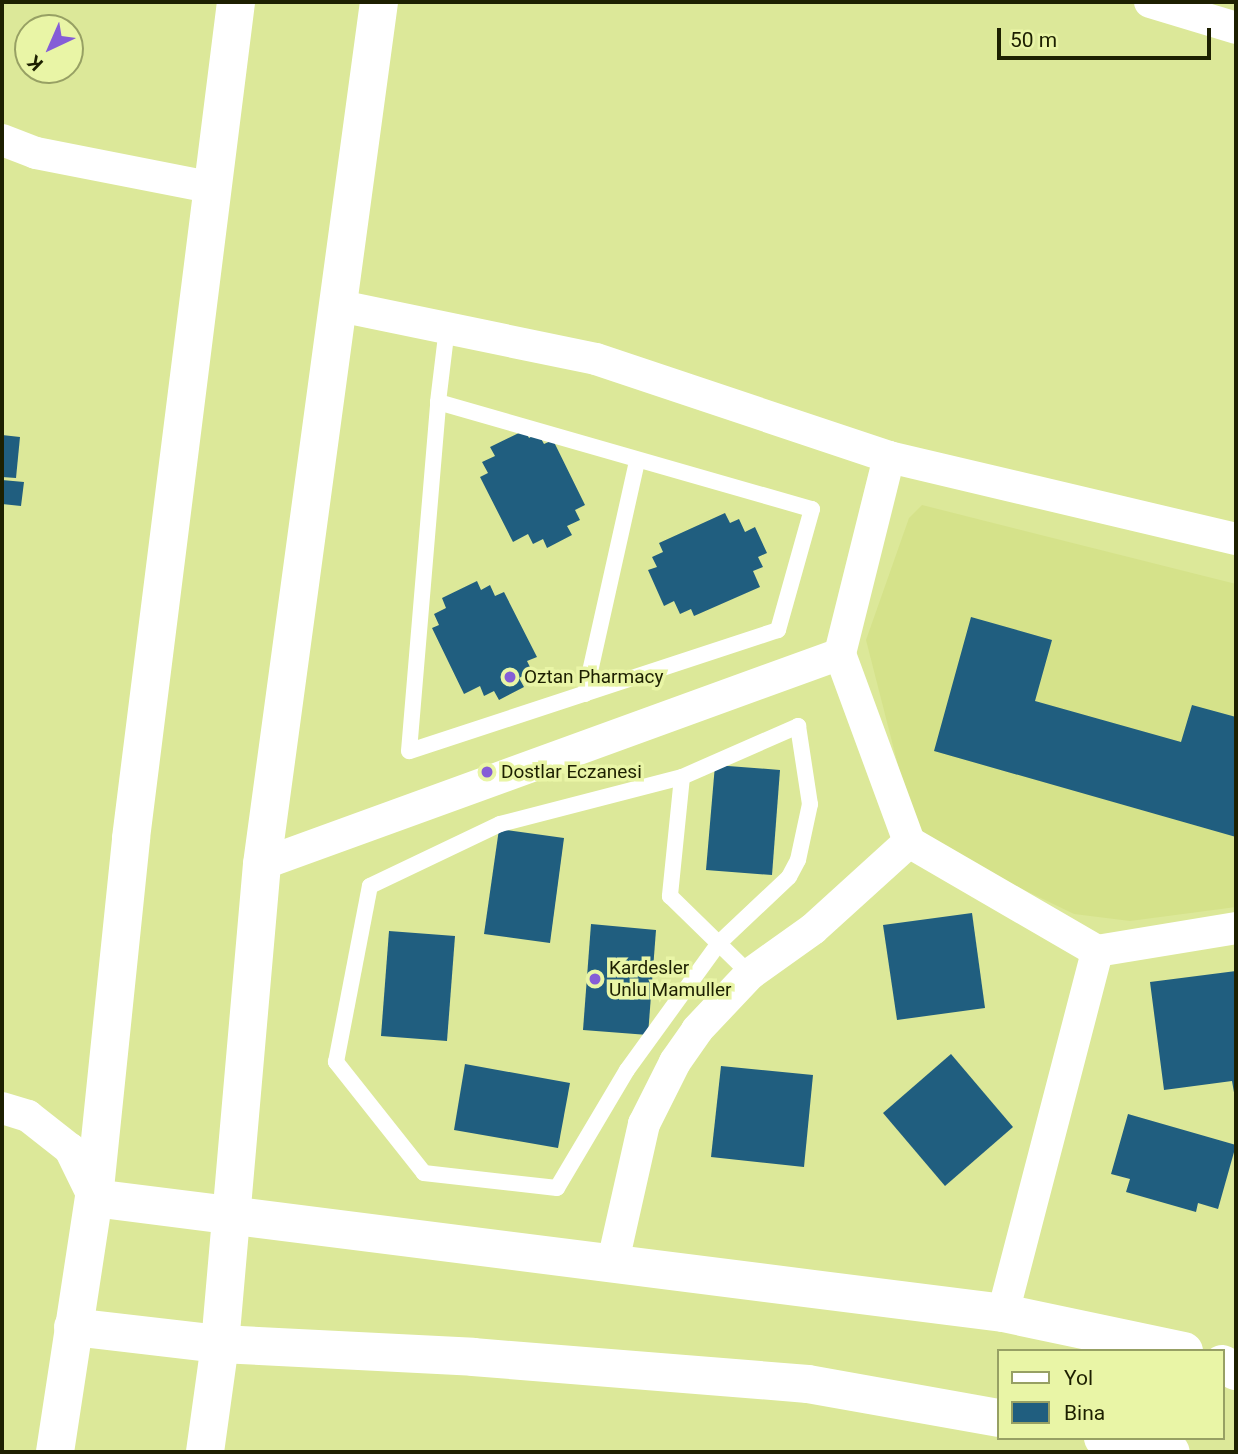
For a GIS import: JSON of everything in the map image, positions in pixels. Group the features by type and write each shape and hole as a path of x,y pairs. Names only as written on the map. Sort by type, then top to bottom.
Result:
{"street":[{"path":"55,1452 94,1198 131,838 236,2"},
{"path":"205,1452 220,1343 262,864 340,306 379,2"},
{"path":"1150,2 1236,28"},
{"path":"2,140 36,153 214,188"},
{"path":"340,306 596,359 889,457 1236,539"},
{"path":"889,457 840,654 909,842 1097,951 1236,928"},
{"path":"262,864 840,654"},
{"path":"612,1266 633,1157 658,1092 697,1030 750,974 813,929 909,842"},
{"path":"1003,1313 1097,951"},
{"path":"2,1108 28,1116 70,1149 94,1198"},
{"path":"94,1198 231,1219 1003,1313 1174,1349"},
{"path":"73,1327 220,1343 473,1357 808,1384 996,1418"},
{"path":"1112,1440 1171,1452"}],"lane":[{"path":"438,402 811,509 778,630 409,751 438,402 447,328"},
{"path":"585,694 637,461"},
{"path":"798,726 810,804 805,842 789,877 719,943 628,1070 557,1188 424,1173 336,1062 370,886 500,824 682,777 798,726"},
{"path":"682,777 670,896 750,974"}],"shaded area":[{"path":"922,505 1236,584 1236,907 1130,921 1074,914 942,850 913,824 866,640 909,518"}],"building":[{"path":"525,430 529,438 538,433 544,444 553,440 585,505 575,510 580,520 567,526 572,535 547,548 543,539 533,544 528,534 513,542 480,477 488,473 482,462 495,456 490,447"},
{"path":"2,435 20,437 16,478 2,477"},
{"path":"2,480 24,482 21,506 2,504"},
{"path":"725,513 730,523 739,519 745,532 755,527 767,553 758,557 763,567 753,571 760,587 694,616 691,609 680,614 674,601 664,606 648,570 657,567 652,557 663,552 659,543"},
{"path":"477,581 481,590 490,585 495,596 504,592 537,657 527,661 532,671 519,678 524,687 499,700 494,691 484,696 480,686 464,694 432,628 439,625 434,614 446,608 442,598"},
{"path":"971,617 1052,640 1035,701 1181,742 1192,705 1236,717 1236,837 934,751"},
{"path":"715,765 780,770 772,875 706,870"},
{"path":"499,829 564,838 550,943 484,934"},
{"path":"972,913 985,1008 897,1020 883,925"},
{"path":"591,924 656,930 648,1035 583,1030"},
{"path":"389,931 455,936 447,1041 381,1036"},
{"path":"1236,971 1236,1104 1232,1081 1164,1090 1150,982"},
{"path":"951,1054 1013,1127 945,1186 883,1113"},
{"path":"465,1064 570,1083 558,1148 454,1130"},
{"path":"721,1066 813,1075 804,1167 711,1157"},
{"path":"1128,1114 1236,1145 1218,1209 1198,1203 1196,1212 1126,1192 1130,1179 1111,1174"}],"place":[{"name":"Oztan Pharmacy","path":"510,677"},
{"name":"Dostlar Eczanesi","path":"487,772"},
{"name":"Kardesler Unlu Mamuller","path":"595,979"}]}
